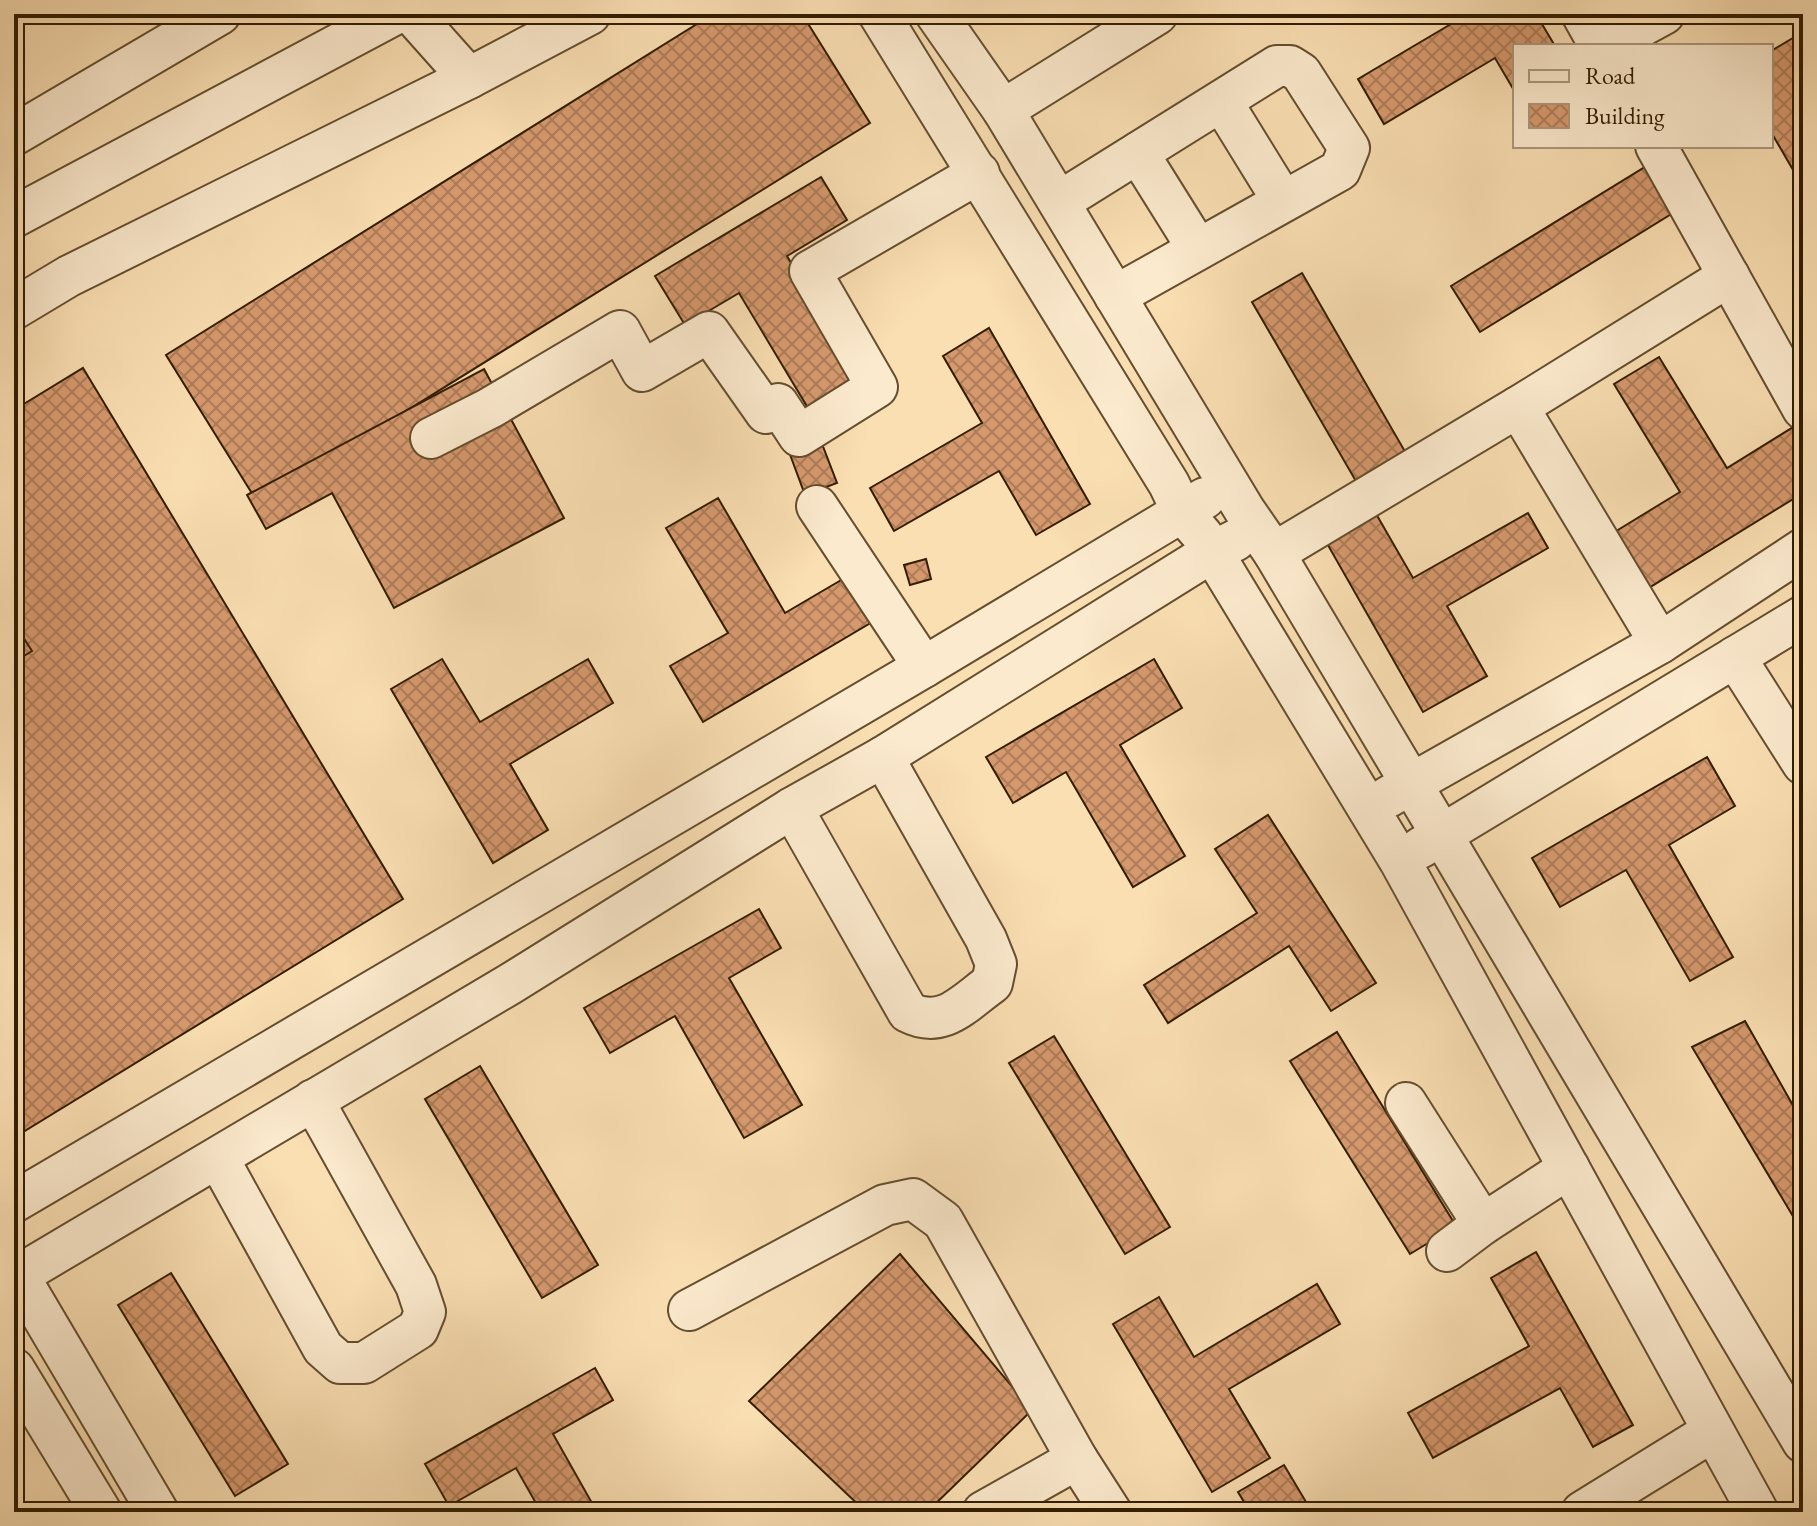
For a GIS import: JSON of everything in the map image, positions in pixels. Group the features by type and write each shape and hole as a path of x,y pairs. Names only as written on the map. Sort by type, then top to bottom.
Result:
{"street":[{"path":"14,135 220,14"},
{"path":"14,217 395,14"},
{"path":"412,14 469,78"},
{"path":"14,309 69,276 469,78 590,14"},
{"path":"879,14 1169,484 1183,513 1212,552 1400,861 1758,1512"},
{"path":"936,14 1003,110 1266,541 1803,1442"},
{"path":"1003,110 1157,14"},
{"path":"1582,14 1601,44"},
{"path":"1606,44 1664,14"},
{"path":"1059,202 1277,66 1290,66 1301,73 1349,148 1340,170 1115,296"},
{"path":"1222,102 1283,201"},
{"path":"1657,148 1803,409"},
{"path":"1138,153 1198,249"},
{"path":"431,438 490,408 620,331 642,371 709,332 766,413 778,404 799,436 877,387 810,271 979,173"},
{"path":"158,1512 16,1274 510,984 1212,552 1266,541 1518,407 1729,276"},
{"path":"1518,407 1660,643"},
{"path":"14,1202 924,667 1228,483"},
{"path":"817,506 924,667"},
{"path":"1369,810 1410,783 1660,643 1803,549"},
{"path":"1400,861 1803,616"},
{"path":"1735,657 1803,764"},
{"path":"792,808 908,1012 923,1020 946,1016 992,983 996,964 986,939 883,757"},
{"path":"218,1158 323,1348 340,1363 364,1363 418,1329 425,1312 416,1285 313,1100"},
{"path":"1406,1103 1483,1224"},
{"path":"1447,1251 1569,1168"},
{"path":"689,1310 885,1205 913,1199 943,1221 1077,1459 1111,1512"},
{"path":"14,1369 101,1512"},
{"path":"1582,1512 1713,1431"},
{"path":"983,1512 1077,1459"}],"building":[{"path":"713,14 802,14 870,123 258,503 166,355"},
{"path":"1468,14 1536,14 1554,44 1513,44 1513,89 1495,58 1384,124 1358,79"},
{"path":"1803,32 1803,187 1773,135 1773,50"},
{"path":"1645,167 1673,213 1480,332 1451,286"},
{"path":"821,177 847,220 787,256 860,376 808,408 739,293 685,325 655,276"},
{"path":"1302,273 1407,455 1357,483 1252,302"},
{"path":"989,328 1090,504 1036,535 999,471 894,531 870,488 982,423 943,356"},
{"path":"1659,357 1727,468 1795,426 1803,439 1803,493 1647,589 1613,533 1680,492 1614,384"},
{"path":"83,368 403,899 15,1137 14,410"},
{"path":"484,369 564,518 394,608 332,493 266,529 247,495"},
{"path":"819,436 837,483 805,495 788,449"},
{"path":"718,498 785,613 848,576 874,621 703,722 670,666 728,633 666,528"},
{"path":"1375,512 1413,578 1528,513 1548,548 1447,606 1487,676 1423,712 1325,540"},
{"path":"926,559 931,579 910,585 904,565"},
{"path":"14,623 32,651 14,662"},
{"path":"442,659 480,722 588,659 613,703 510,764 548,830 493,863 391,689"},
{"path":"1154,659 1182,708 1120,745 1185,856 1133,887 1066,772 1013,803 986,757"},
{"path":"1707,757 1735,806 1669,845 1733,957 1690,981 1626,870 1560,907 1532,858"},
{"path":"1268,815 1376,983 1331,1011 1289,946 1168,1023 1144,985 1257,913 1215,849"},
{"path":"759,909 781,948 729,978 802,1105 744,1138 675,1016 610,1053 584,1008"},
{"path":"1745,1021 1803,1123 1803,1233 1692,1047"},
{"path":"1337,1032 1456,1226 1410,1254 1290,1061"},
{"path":"1054,1036 1170,1227 1125,1254 1009,1063"},
{"path":"480,1066 598,1265 542,1298 425,1099"},
{"path":"1536,1252 1633,1425 1593,1447 1560,1388 1433,1458 1408,1413 1529,1346 1491,1278"},
{"path":"900,1254 1032,1410 927,1512 866,1512 749,1401"},
{"path":"171,1273 288,1464 235,1496 118,1305"},
{"path":"1317,1284 1340,1324 1229,1389 1270,1458 1212,1492 1113,1324 1159,1297 1194,1357"},
{"path":"595,1368 613,1400 553,1434 597,1512 541,1512 516,1468 449,1506 425,1464"},
{"path":"1284,1465 1312,1512 1250,1512 1238,1492"}]}
